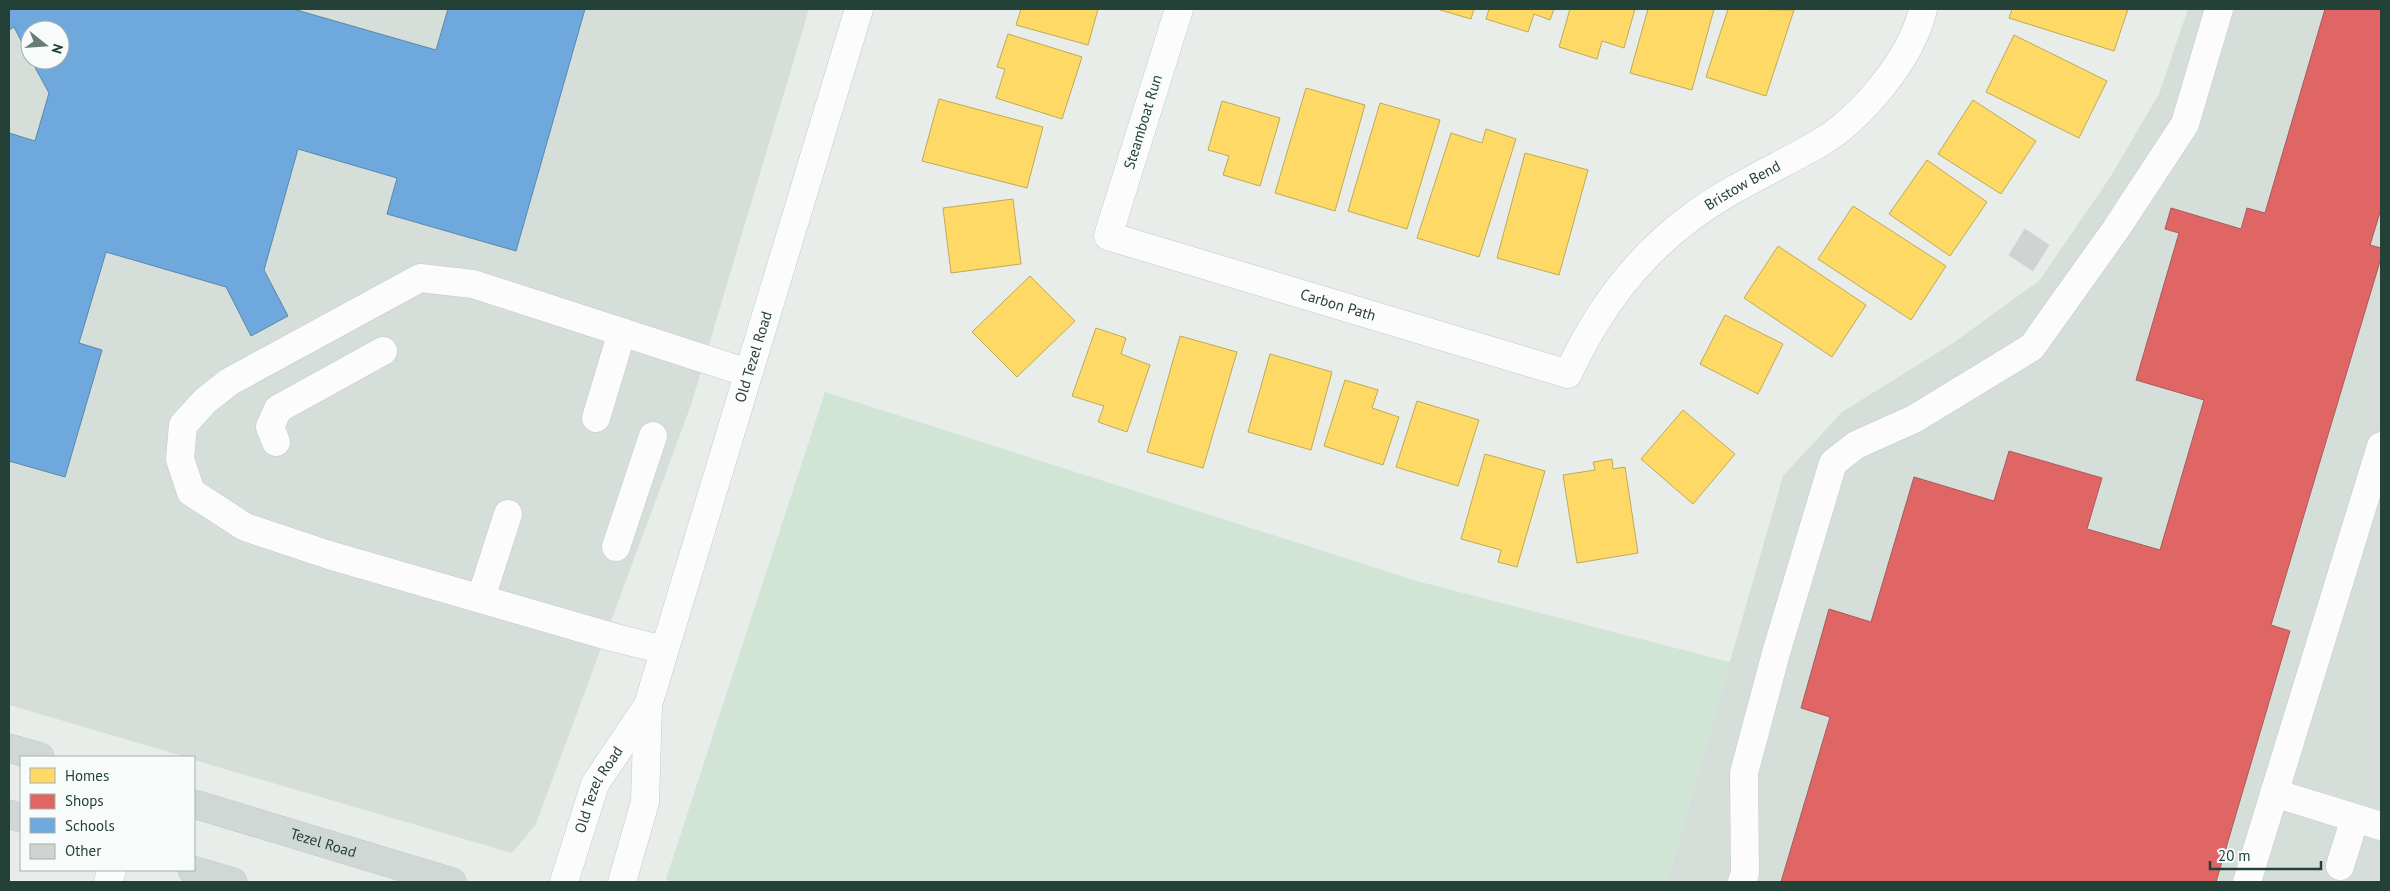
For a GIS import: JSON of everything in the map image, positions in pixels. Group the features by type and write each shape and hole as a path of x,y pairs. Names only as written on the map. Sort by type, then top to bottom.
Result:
{"main road":[{"path":"9,748 37,756"},
{"name":"Tezel Road","path":"195,804 452,882"},
{"path":"198,875 233,882"}],"street":[{"name":"Old Tezel Road","path":"622,882 645,802 648,705 859,9"},
{"name":"Steamboat Run","path":"1108,236 1179,9"},
{"name":"Bristow Bend","path":"1568,374 1584,338 1618,287 1654,250 1690,218 1772,167 1820,143 1875,94 1897,65 1914,34 1923,9"},
{"path":"1742,882 1745,873 1744,773 1782,632 1833,463 1856,445 1914,420 2032,347 2116,229 2185,124 2219,9"},
{"name":"Carbon Path","path":"1108,236 1568,374"},
{"path":"664,650 565,624 245,527 191,492 180,459 183,425 205,401 229,382 420,278 473,284 748,373"},
{"path":"596,418 622,332"},
{"path":"276,442 270,427 278,409 383,351"},
{"path":"616,547 653,436"},
{"path":"2247,882 2381,446"},
{"path":"480,598 508,514"},
{"name":"Old Tezel Road","path":"564,882 595,784 648,705"},
{"path":"2274,793 2381,826"},
{"path":"2340,866 2355,818"}],"shaded area":[{"path":"9,9 809,9 691,405 536,824 512,853 195,760 195,756 183,756 9,705"},
{"path":"2188,9 2381,9 2381,882 1667,882 1783,476 1842,412 1953,343 2039,281 2109,179 2159,94"}],"green space":[{"path":"825,392 1417,581 1730,662 1667,882 671,882 666,879"}],"building: Homes":[{"path":"1021,9 1098,9 1088,45 1016,25"},
{"path":"1437,9 1474,9 1471,19"},
{"path":"1489,9 1554,9 1550,20 1534,14 1528,32 1486,19"},
{"path":"1570,9 1635,9 1624,48 1602,41 1597,59 1559,47"},
{"path":"1648,9 1714,9 1692,90 1630,73"},
{"path":"1728,9 1794,10 1766,96 1706,77"},
{"path":"2012,9 2128,9 2114,51 2009,18"},
{"path":"1008,34 1082,57 1062,119 996,98 1005,69 997,67"},
{"path":"2014,35 2107,81 2079,138 1986,92"},
{"path":"1306,88 1365,105 1335,211 1275,193"},
{"path":"939,99 1043,127 1027,188 922,161"},
{"path":"1973,100 2036,141 2001,194 1938,154"},
{"path":"1222,101 1280,118 1260,186 1223,175 1229,156 1208,150"},
{"path":"1380,103 1440,120 1407,229 1348,211"},
{"path":"1486,129 1516,139 1479,257 1417,238 1451,133 1482,143"},
{"path":"1525,153 1588,170 1559,275 1497,258"},
{"path":"1927,160 1987,202 1950,256 1889,214"},
{"path":"1013,199 1021,264 951,273 943,208"},
{"path":"1853,206 1946,266 1911,320 1818,259"},
{"path":"1778,246 1866,305 1832,357 1744,298"},
{"path":"1030,276 1075,321 1017,377 972,332"},
{"path":"1725,315 1783,344 1758,394 1700,364"},
{"path":"1096,328 1126,338 1121,354 1150,365 1127,432 1098,422 1104,406 1072,396"},
{"path":"1180,336 1237,352 1203,468 1147,452"},
{"path":"1270,354 1332,372 1311,450 1248,432"},
{"path":"1345,380 1378,390 1372,408 1399,417 1383,465 1324,446"},
{"path":"1417,401 1479,420 1458,486 1396,467"},
{"path":"1683,410 1735,454 1693,504 1641,459"},
{"path":"1485,454 1545,471 1517,567 1498,562 1501,550 1461,539"},
{"path":"1612,459 1613,469 1625,467 1638,553 1577,563 1563,475 1595,470 1593,462"}],"building: Shops":[{"path":"2325,9 2381,9 2381,209 2370,245 2381,248 2381,258 2271,625 2290,631 2216,882 1781,882 1830,717 1801,708 1829,609 1871,622 1914,477 1994,501 2009,451 2102,478 2087,529 2160,550 2204,400 2136,380 2179,233 2165,229 2171,208 2241,229 2247,208 2265,213"}],"building: Schools":[{"path":"9,9 293,9 436,50 448,9 585,9 516,251 387,214 397,178 298,149 264,270 288,316 251,336 226,287 106,252 79,343 102,350 65,477 9,461 9,133 35,141 49,93 36,70 70,70 70,20 20,20 20,39 14,27 9,30"}],"building: Other":[{"path":"2025,229 2049,245 2033,271 2009,255"}]}
